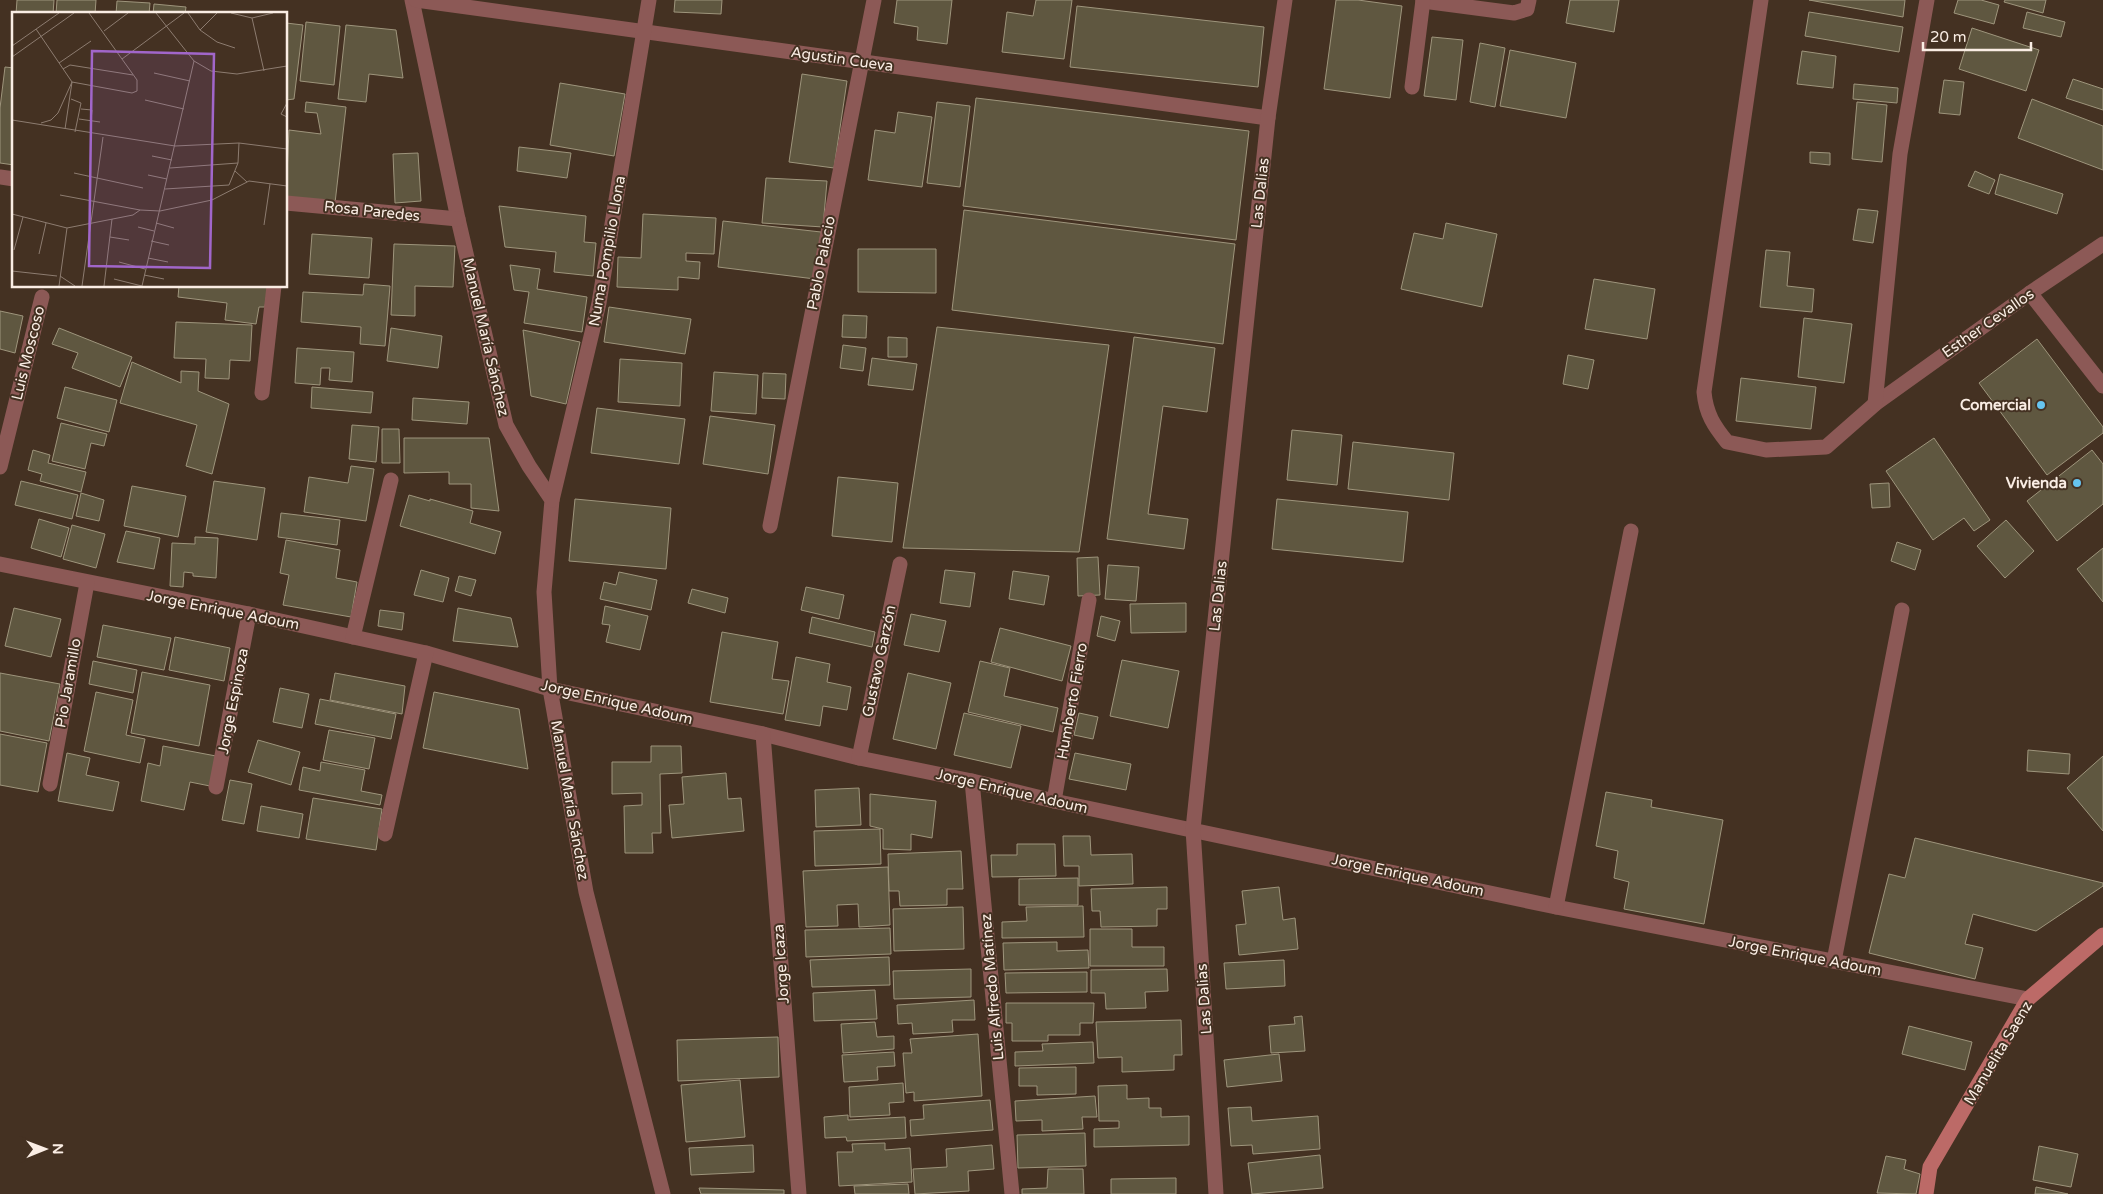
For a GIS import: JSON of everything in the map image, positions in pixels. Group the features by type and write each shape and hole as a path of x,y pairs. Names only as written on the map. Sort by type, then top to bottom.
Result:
{"street":[{"name":"Manuel María Sánchez","path":"412,0 458,219 506,425 529,466 552,500 544,592 550,689 586,892 663,1194"},
{"name":"Agustin Cueva","path":"416,0 1268,118"},
{"name":"Numa Pompilio Llona","path":"552,500 599,303 649,0"},
{"name":"Pablo Palacio","path":"770,526 860,62 874,0"},
{"name":"Las Dalias","path":"1216,1194 1193,829 1268,118 1286,0"},
{"path":"1412,87 1423,0 1514,12 1527,9 1529,0"},
{"name":"Esther Cevallos","path":"1761,0 1704,392 1706,408 1711,423 1727,442 1766,450 1826,447 1875,404 2030,293 2103,244"},
{"path":"1875,404 1900,154 1927,0"},
{"name":"Rosa Paredes","path":"288,203 458,219"},
{"path":"262,393 274,288"},
{"path":"2030,293 2103,386"},
{"name":"Luis Moscoso","path":"0,467 42,297"},
{"path":"353,637 390,480"},
{"path":"1556,906 1631,531"},
{"name":"Jorge Enrique Adoum","path":"0,564 86,583 249,614 426,653 550,689 763,734 859,758 972,781 1054,801 1556,906 2028,999"},
{"name":"Gustavo Garzón","path":"859,758 900,564"},
{"name":"Pio Jaramillo","path":"50,784 86,583"},
{"name":"Humberto Fierro","path":"1054,801 1089,600"},
{"path":"1834,961 1902,610"},
{"name":"Jorge Espinoza","path":"216,787 249,614"},
{"path":"385,834 426,653"},
{"name":"Jorge Icaza","path":"763,734 799,1194"},
{"name":"Luis Alfredo Matínez","path":"972,781 1012,1194"},
{"name":"Manuelita Saenz","path":"1926,1194 1930,1167 2028,999 2103,935"}],"building":[{"path":"17,0 54,0 53,12 16,12"},
{"path":"57,0 96,0 95,12 56,12"},
{"path":"675,0 722,0 721,14 674,12"},
{"path":"897,0 952,0 947,44 917,40 918,27 894,23"},
{"path":"1036,0 1072,0 1064,59 1002,52 1007,12 1033,16"},
{"path":"1336,0 1358,0 1402,6 1390,98 1324,89"},
{"path":"1570,0 1619,0 1614,32 1566,23"},
{"path":"1809,0 1905,0 1903,17"},
{"path":"1958,0 1981,0 1999,5 1994,24 1954,13"},
{"path":"2005,0 2046,0 2043,13 2004,2"},
{"path":"117,1 150,3 149,12 116,12"},
{"path":"154,4 186,7 185,12 153,12"},
{"path":"1077,6 1264,27 1258,87 1070,67"},
{"path":"1809,12 1903,27 1899,52 1805,36"},
{"path":"2027,12 2065,22 2061,37 2023,28"},
{"path":"306,22 340,26 334,85 300,81"},
{"path":"288,23 303,25 294,99 288,100"},
{"path":"346,25 396,30 403,78 369,74 366,102 338,99"},
{"path":"1972,28 2039,50 2026,91 1959,69"},
{"path":"1432,37 1463,40 1456,100 1424,96"},
{"path":"1480,43 1505,48 1495,107 1470,102"},
{"path":"1510,50 1576,63 1566,118 1500,106"},
{"path":"1802,51 1836,56 1833,88 1797,84"},
{"path":"5,67 12,68 12,165 0,163 0,108"},
{"path":"802,74 847,81 834,168 789,162"},
{"path":"2073,79 2103,89 2103,110 2066,98"},
{"path":"1944,80 1964,82 1960,115 1939,113"},
{"path":"560,83 625,94 614,156 550,145"},
{"path":"1854,84 1898,88 1897,103 1853,99"},
{"path":"976,98 1249,131 1236,240 963,206"},
{"path":"2032,99 2103,126 2103,170 2018,138"},
{"path":"306,102 346,107 335,203 288,198 289,130 321,134 317,113 305,112"},
{"path":"937,102 970,106 960,187 927,183"},
{"path":"1857,102 1887,105 1882,162 1852,159"},
{"path":"898,112 932,117 922,187 868,180 875,130 895,133"},
{"path":"519,147 571,153 567,178 517,171"},
{"path":"1810,152 1830,153 1830,165 1810,163"},
{"path":"418,153 421,201 395,203 393,154"},
{"path":"1975,171 1995,180 1989,194 1968,186"},
{"path":"2000,174 2063,194 2057,214 1995,194"},
{"path":"766,178 827,181 823,227 762,223"},
{"path":"499,206 586,216 584,242 596,243 593,276 554,272 556,252 505,247"},
{"path":"1858,209 1878,211 1873,243 1853,240"},
{"path":"964,210 1235,244 1223,344 952,310"},
{"path":"643,214 716,218 714,254 686,253 686,261 700,262 699,279 678,277 678,290 617,287 618,257 641,258"},
{"path":"723,221 821,232 815,279 718,267"},
{"path":"1446,223 1497,234 1482,307 1401,289 1414,233 1443,239"},
{"path":"312,234 372,238 369,278 309,274"},
{"path":"394,244 455,246 453,287 415,286 415,316 391,315"},
{"path":"858,249 936,249 936,293 858,292"},
{"path":"1766,250 1790,252 1787,286 1814,289 1812,312 1760,307"},
{"path":"510,265 540,269 537,289 587,297 582,332 524,323 529,292 514,290"},
{"path":"1594,279 1655,289 1647,339 1585,329"},
{"path":"364,284 390,286 385,346 360,344 361,327 301,322 303,292 363,295"},
{"path":"179,288 268,288 265,307 259,307 256,324 225,320 227,303 178,297"},
{"path":"609,307 691,319 685,354 604,342"},
{"path":"0,311 23,316 15,353 0,349"},
{"path":"843,315 867,316 866,338 842,337"},
{"path":"1804,318 1852,324 1844,383 1798,377"},
{"path":"176,322 252,325 250,361 230,360 229,379 205,378 206,359 174,358"},
{"path":"937,327 1109,345 1079,552 903,548"},
{"path":"59,328 132,357 120,387 72,368 78,353 52,344"},
{"path":"391,328 442,336 438,368 387,361"},
{"path":"523,330 580,342 566,404 531,396"},
{"path":"888,337 907,338 907,357 888,357"},
{"path":"1134,337 1215,348 1207,412 1163,406 1148,514 1188,519 1184,549 1107,539"},
{"name":"Comercial","path":"2037,339 2103,427 2103,433 2047,475 1979,383"},
{"path":"843,345 866,348 863,371 840,368"},
{"path":"297,348 354,352 352,382 329,380 330,368 321,368 320,385 295,383"},
{"path":"1568,355 1594,360 1588,389 1563,384"},
{"path":"872,358 917,364 913,390 868,385"},
{"path":"620,359 682,363 680,406 618,402"},
{"path":"132,362 181,383 181,371 199,372 198,391 229,404 212,474 186,466 197,425 120,403"},
{"path":"714,372 758,375 756,414 711,411"},
{"path":"763,373 786,374 785,399 762,398"},
{"path":"1741,378 1816,387 1811,429 1736,421"},
{"path":"65,387 117,400 109,432 57,418"},
{"path":"312,387 373,392 371,413 311,408"},
{"path":"413,398 469,402 467,424 412,420"},
{"path":"597,408 685,419 679,464 591,453"},
{"path":"710,416 775,425 768,474 703,464"},
{"path":"61,423 107,434 104,446 91,443 85,469 52,461"},
{"path":"352,425 379,427 376,462 349,459"},
{"path":"382,429 399,429 400,463 382,463"},
{"path":"1292,430 1342,435 1337,485 1287,480"},
{"path":"404,438 489,438 499,511 471,508 471,484 449,484 449,472 404,473"},
{"path":"1934,438 1990,520 1974,531 1964,518 1933,540 1886,471"},
{"path":"1353,442 1454,453 1449,500 1348,489"},
{"path":"33,450 50,455 48,463 86,472 81,492 40,481 42,474 28,470"},
{"name":"Vivienda","path":"2092,450 2103,464 2103,504 2057,541 2027,501"},
{"path":"351,466 374,469 366,521 304,512 309,477 348,483"},
{"path":"838,477 898,483 892,542 832,536"},
{"path":"21,481 78,495 72,519 15,505"},
{"path":"214,481 265,488 257,540 206,532"},
{"path":"1889,483 1890,507 1872,508 1870,484"},
{"path":"132,486 186,496 178,537 124,526"},
{"path":"81,493 104,500 99,521 76,516"},
{"path":"409,495 473,511 470,523 501,532 495,554 400,526"},
{"path":"575,499 671,508 666,569 569,561"},
{"path":"1277,499 1408,512 1403,562 1272,549"},
{"path":"281,513 340,520 337,545 278,537"},
{"path":"39,519 69,528 61,557 31,548"},
{"path":"2006,520 2034,551 2005,578 1977,546"},
{"path":"72,525 105,534 96,568 63,559"},
{"path":"126,531 160,538 154,569 117,562"},
{"path":"195,537 218,538 216,578 193,576 193,573 184,572 183,587 170,586 172,543 195,544"},
{"path":"286,540 340,550 336,578 357,582 351,617 283,605 289,575 280,573"},
{"path":"1897,542 1921,550 1915,570 1891,561"},
{"path":"2103,548 2103,602 2077,569"},
{"path":"1098,557 1100,595 1078,596 1077,558"},
{"path":"1108,565 1139,567 1136,601 1105,599"},
{"path":"421,570 449,578 443,602 414,595"},
{"path":"945,570 975,573 970,607 940,603"},
{"path":"1013,571 1049,576 1044,605 1009,599"},
{"path":"619,572 657,580 651,610 600,599 604,582 616,585"},
{"path":"459,576 476,580 471,596 455,591"},
{"path":"806,587 844,595 839,619 801,610"},
{"path":"692,589 728,598 725,613 688,603"},
{"path":"1186,603 1186,632 1131,633 1130,604"},
{"path":"605,606 648,616 640,650 606,642 610,625 602,624"},
{"path":"14,608 61,619 51,657 5,646"},
{"path":"458,608 511,618 518,647 453,641"},
{"path":"380,610 404,613 402,630 378,626"},
{"path":"911,614 946,621 939,652 904,645"},
{"path":"1101,616 1120,621 1115,641 1097,636"},
{"path":"812,617 875,632 872,647 809,633"},
{"path":"103,625 171,638 164,670 97,657"},
{"path":"1000,628 1071,646 1062,681 991,662"},
{"path":"722,632 778,642 772,679 789,681 783,714 710,702"},
{"path":"175,637 230,648 224,681 169,670"},
{"path":"796,657 830,664 827,682 851,687 847,710 823,706 820,726 785,720"},
{"path":"1122,660 1179,671 1168,728 1110,716"},
{"path":"93,661 137,670 133,693 89,684"},
{"path":"980,661 1010,668 1004,696 1058,708 1053,732 968,712"},
{"path":"142,672 210,685 199,746 131,733"},
{"path":"0,673 60,684 49,741 0,731"},
{"path":"335,673 405,686 402,714 330,700"},
{"path":"908,673 951,683 936,749 893,739"},
{"path":"280,688 309,694 302,728 273,722"},
{"path":"96,692 133,700 126,735 145,739 140,763 84,751"},
{"path":"434,692 519,709 528,769 423,748"},
{"path":"320,699 396,714 391,739 315,724"},
{"path":"964,713 1021,726 1011,768 954,755"},
{"path":"1079,713 1098,717 1093,739 1074,735"},
{"path":"329,730 375,738 369,769 323,760"},
{"path":"0,734 47,743 38,792 0,785"},
{"path":"258,740 300,752 291,785 248,772"},
{"path":"163,746 216,756 210,786 190,782 184,810 141,801 148,763 160,766"},
{"path":"651,746 681,746 682,773 660,774 661,833 652,833 653,853 625,853 624,806 642,805 642,793 612,794 612,762 651,762"},
{"path":"2028,750 2070,754 2069,774 2027,771"},
{"path":"67,753 90,758 86,775 119,782 113,811 58,801"},
{"path":"1075,753 1131,764 1126,790 1069,779"},
{"path":"2103,756 2103,831 2067,788"},
{"path":"321,762 365,770 361,791 382,795 380,805 299,790 303,767 320,771"},
{"path":"726,773 728,799 741,798 744,831 672,838 669,805 684,804 682,777"},
{"path":"230,780 252,784 244,824 222,820"},
{"path":"859,788 861,825 816,827 815,790"},
{"path":"1606,792 1652,800 1651,807 1723,820 1704,924 1624,909 1629,882 1614,878 1618,851 1596,846"},
{"path":"870,794 936,801 932,838 911,834 911,850 883,849 883,829 870,826"},
{"path":"313,798 382,809 376,850 306,839"},
{"path":"261,806 303,814 299,838 257,831"},
{"path":"880,829 881,864 815,866 814,831"},
{"path":"1063,836 1090,836 1091,855 1132,854 1133,884 1079,886 1079,866 1064,866"},
{"path":"1915,838 2103,883 2103,886 2036,931 1973,914 1965,944 1983,948 1975,979 1869,953 1889,874 1905,878"},
{"path":"1017,844 1055,844 1056,876 992,877 991,855 1017,855"},
{"path":"961,851 963,889 947,889 947,905 900,906 899,891 889,891 888,854"},
{"path":"888,867 890,925 859,927 858,904 837,905 838,926 806,927 803,871"},
{"path":"1078,878 1078,905 1019,905 1019,879"},
{"path":"1167,887 1167,909 1157,909 1157,926 1101,927 1100,911 1092,911 1091,889"},
{"path":"1279,887 1283,920 1295,918 1298,949 1239,955 1236,925 1246,924 1242,891"},
{"path":"1083,906 1084,937 1002,938 1002,922 1027,921 1026,907"},
{"path":"963,907 964,949 894,951 893,909"},
{"path":"890,928 891,954 806,957 805,930"},
{"path":"1090,929 1132,929 1132,947 1164,947 1164,966 1090,966"},
{"path":"1057,942 1057,951 1088,950 1089,968 1004,970 1003,943"},
{"path":"889,957 890,985 812,987 810,960"},
{"path":"1284,960 1285,986 1226,989 1224,963"},
{"path":"971,969 971,997 894,999 893,971"},
{"path":"1167,969 1168,991 1145,992 1146,1008 1106,1009 1105,993 1091,993 1091,970"},
{"path":"1087,972 1087,992 1006,993 1005,973"},
{"path":"875,990 877,1019 814,1021 813,993"},
{"path":"974,1000 975,1020 952,1020 953,1032 913,1034 912,1023 898,1024 897,1005"},
{"path":"1006,1003 1094,1003 1093,1023 1080,1023 1080,1035 1048,1035 1048,1041 1012,1041 1012,1023 1006,1023"},
{"path":"1302,1016 1305,1051 1271,1053 1269,1026 1295,1024 1294,1017"},
{"path":"1181,1020 1182,1055 1174,1055 1174,1070 1122,1072 1122,1057 1098,1058 1096,1022"},
{"path":"875,1022 877,1037 894,1036 894,1049 843,1053 841,1024"},
{"path":"1909,1026 1972,1042 1965,1070 1902,1054"},
{"path":"978,1034 982,1096 914,1101 914,1092 906,1093 903,1053 912,1053 910,1039"},
{"path":"778,1037 779,1077 678,1081 677,1040"},
{"path":"1093,1042 1094,1063 1015,1066 1015,1052 1043,1051 1042,1044"},
{"path":"894,1052 895,1066 877,1067 878,1080 844,1082 842,1055"},
{"path":"1279,1054 1282,1081 1227,1087 1224,1060"},
{"path":"1076,1067 1076,1094 1037,1095 1037,1086 1019,1086 1019,1068"},
{"path":"740,1080 745,1137 686,1142 681,1085"},
{"path":"903,1083 904,1102 889,1103 890,1115 850,1117 849,1087"},
{"path":"1127,1085 1127,1099 1149,1098 1149,1108 1161,1108 1161,1117 1189,1116 1189,1145 1094,1147 1094,1129 1119,1128 1119,1121 1099,1121 1098,1086"},
{"path":"1095,1096 1097,1117 1082,1117 1083,1129 1042,1131 1042,1120 1016,1121 1015,1101"},
{"path":"990,1100 993,1130 911,1136 910,1120 924,1119 923,1105"},
{"path":"1251,1107 1252,1121 1318,1116 1320,1149 1253,1154 1252,1145 1231,1146 1228,1108"},
{"path":"848,1115 848,1120 905,1117 906,1138 847,1141 846,1137 825,1138 824,1117"},
{"path":"1085,1133 1086,1166 1018,1168 1017,1135"},
{"path":"885,1143 885,1150 910,1148 912,1182 839,1186 837,1152 853,1152 852,1144"},
{"path":"753,1145 754,1172 691,1175 689,1148"},
{"path":"992,1145 994,1169 968,1171 969,1191 915,1194 913,1169 947,1167 946,1149"},
{"path":"2039,1146 2078,1154 2071,1187 2033,1180"},
{"path":"1320,1155 1323,1188 1252,1194 1248,1163"},
{"path":"1886,1156 1906,1160 1904,1169 1920,1174 1916,1194 1877,1193"},
{"path":"1048,1169 1083,1169 1084,1194 1022,1194 1022,1189 1047,1188"},
{"path":"1176,1178 1176,1194 1111,1194 1111,1179"},
{"path":"908,1184 909,1194 855,1194 854,1186"},
{"path":"2036,1187 2068,1194 2035,1194"},
{"path":"699,1188 784,1190 784,1194 701,1194"}],"place":[{"name":"Comercial","path":"2041,405"},
{"name":"Vivienda","path":"2077,483"}]}
